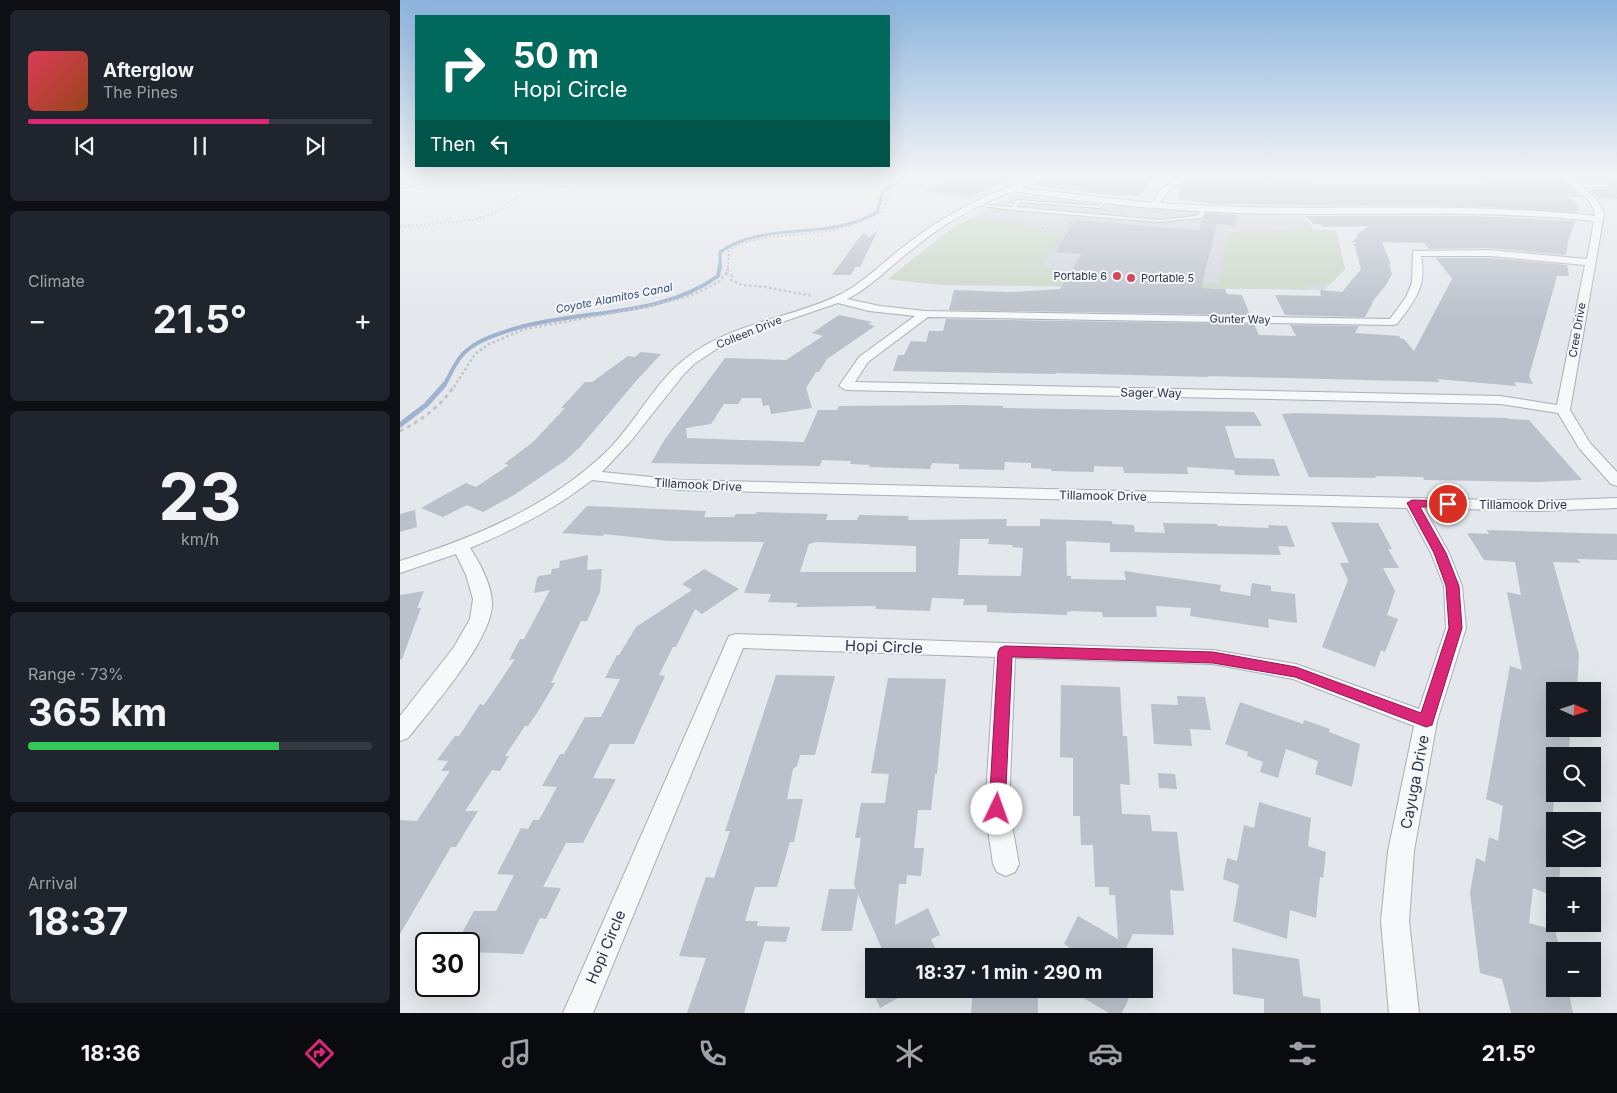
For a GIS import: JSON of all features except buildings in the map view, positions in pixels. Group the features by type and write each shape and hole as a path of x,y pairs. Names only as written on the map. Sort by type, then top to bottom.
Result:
{"street":[{"name":"Colleen Drive","path":"400,568 460,547 544,506 589,475 615,451 671,380 690,361 716,344 736,335 850,294 870,280 911,245 946,223"},
{"name":"Cree Drive","path":"1563,410 1598,223"},
{"name":"Gunter Way","path":"837,299 846,303 881,309 925,314 1394,322 1418,287 1420,271 1416,253 1498,254 1590,262"},
{"name":"Sager Way","path":"925,314 864,360 846,386 1500,400 1563,410"},
{"path":"1563,410 1584,445 1617,481"},
{"name":"Tillamook Drive","path":"589,475 681,486 1537,506 1617,503"},
{"name":"Cayuga Drive","path":"1404,1013 1395,921 1401,851 1426,721 1456,628 1453,586 1440,553 1412,503"},
{"path":"400,732 472,638 483,603 470,560 460,547"},
{"name":"Hopi Circle","path":"578,1013 736,642 1005,652 1213,657 1296,672 1426,721"},
{"path":"1005,652 997,809 1006,864"}],"path":[{"path":"400,227 439,223"},
{"path":"400,431 416,423 448,396 475,354 498,340 525,328 645,307 690,296 719,282 728,271 727,256 732,249 760,240 861,223"},
{"path":"1022,226 1067,230"},
{"path":"1053,251 1069,226"},
{"path":"726,274 732,276 731,280 742,286 765,287 820,298"}],"shaded area":[{"path":"962,223 1308,223 1314,230 1336,230 1345,269 1324,290 942,285 888,279 951,229"}],"green space":[{"path":"961,223 1023,223 1020,227 1065,231 1041,267 1064,269 1060,276 1066,277 1063,281 1065,282 1064,286 942,285 888,279 951,229"},
{"path":"1313,228 1314,230 1336,230 1345,269 1331,283 1326,282 1325,287 1306,285 1307,289 1189,288 1192,281 1218,284 1227,236 1241,231 1269,232 1270,230"}],"waterway":[{"name":"Coyote Alamitos Canal","path":"720,266 720,252 738,242 757,236 849,223"},
{"name":"Coyote Alamitos Canal","path":"443,387 462,355 477,343 490,337 542,322 621,311 671,299 695,290 718,276 720,266"},
{"name":"Coyote Alamitos Canal","path":"400,425 426,405 444,385"}],"place":[{"name":"Portable 6","path":"1117,276"},
{"name":"Portable 5","path":"1131,278"}],"route":[{"path":"997,809 1005,652 1213,657 1296,672 1396,708 1426,721 1456,628 1453,586 1440,553 1412,503 1448,504"}]}
